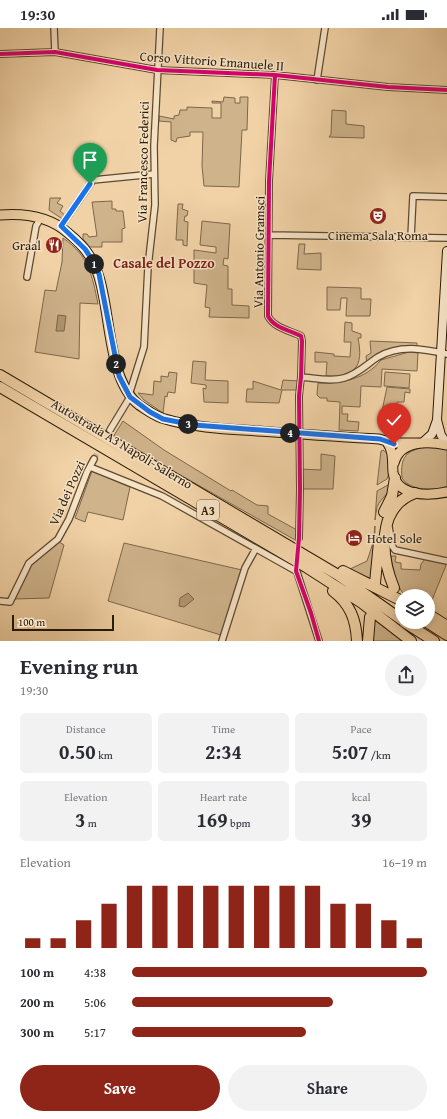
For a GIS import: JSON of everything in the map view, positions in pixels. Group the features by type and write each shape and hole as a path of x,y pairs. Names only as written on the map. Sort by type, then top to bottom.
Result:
{"highway":[{"name":"Autostrada A3 Napoli-Salerno","path":"0,375 224,509 338,574 395,615"},
{"name":"Autostrada A3 Napoli-Salerno","path":"0,387 299,569 362,603 411,641"},
{"path":"375,584 382,517 394,490 395,478"},
{"path":"394,588 385,563 387,522 390,512 397,503 415,493"},
{"path":"224,509 264,527 352,576 395,598"},
{"name":"A3","path":"299,569 347,604 354,617 357,641"},
{"path":"368,641 370,617"},
{"path":"435,618 447,626"},
{"path":"435,627 447,635"},
{"name":"Autostrada A3 Napoli-Salerno","path":"415,629 434,641"}],"main road":[{"path":"0,215 22,214 40,218 61,226 85,249 99,274 117,368 130,396 150,412 163,419 175,422 225,428 380,439 387,442 447,444"},
{"path":"387,442 392,454 395,478 403,489 415,493 447,492"},
{"path":"393,465 398,453 420,443"}],"street":[{"path":"54,28 55,52"},
{"name":"Via Francesco Federici","path":"130,396 144,347 148,267 155,205 154,174 157,70 160,28"},
{"path":"318,80 325,28"},
{"name":"Corso Vittorio Emanuele II","path":"0,54 55,52 157,70 275,75 388,87 447,90"},
{"name":"Via Antonio Gramsci","path":"275,75 270,173 268,316 270,321 276,326 300,336 302,377 299,396 299,538"},
{"path":"61,226 93,180 154,174"},
{"path":"411,237 413,196 447,197"},
{"path":"27,278 36,226 40,218"},
{"path":"269,235 447,238"},
{"path":"420,443 432,434 437,420 445,354 447,251"},
{"path":"302,377 342,379 358,372 378,357 398,350 420,348 445,354"},
{"path":"110,430 130,396"},
{"path":"437,420 441,435 447,444"},
{"name":"Via dei Pozzi","path":"0,601 10,602 29,563 58,539 69,519 94,459"},
{"path":"90,467 162,496 256,550 299,569 319,641"},
{"path":"387,522 391,530 391,545 395,550 447,561"},
{"path":"222,641 246,568 256,550"}],"shaded area":[{"path":"224,97 235,98 235,103 240,103 240,97 248,97 247,130 242,130 239,187 204,186 202,166 203,132 190,132 190,136 177,138 176,142 171,140 171,122 159,121 159,116 174,119 174,116 179,115 180,110 187,110 187,107 212,108 212,118 221,118 221,103 212,103 212,101 223,102"},
{"path":"332,110 346,111 346,124 364,126 364,138 329,137 331,134"},
{"path":"50,198 61,198 57,203 63,206 60,211 66,216 64,220 49,210"},
{"path":"112,201 112,209 116,209 116,211 123,211 125,228 122,229 122,242 102,242 102,247 90,247 83,239 83,234 87,234 89,237 97,236 92,202"},
{"path":"178,204 183,204 182,209 188,211 184,221 188,222 187,246 183,245 183,240 176,240"},
{"path":"202,221 230,224 228,259 224,258 223,265 228,266 228,289 232,289 232,305 249,306 249,318 209,317 210,308 205,307 207,285 194,283 194,250 216,253 216,247 200,245"},
{"path":"63,238 79,252 84,259 94,284 98,304 80,303 79,359 35,352 45,290 56,291 62,262"},
{"path":"299,244 305,244 304,254 321,253 321,270 297,269"},
{"path":"327,287 361,288 361,299 371,299 370,316 346,316 347,298 341,298 340,310 327,310"},
{"path":"58,315 66,316 64,331 56,331"},
{"path":"345,322 352,323 352,331 361,334 361,338 358,338 360,356 358,363 355,368 344,375 326,376 327,362 315,362 315,352 334,354 334,356 350,357 351,342 344,342"},
{"path":"370,341 417,343 417,348 398,350 367,365 366,356 371,353"},
{"path":"409,352 418,353 417,371 382,369 381,387 361,386 360,407 342,406 342,414 348,414 347,421 359,422 358,431 339,430 340,402 327,401 327,398 320,398 317,395 318,383 344,381 361,376 368,372 381,360"},
{"path":"193,361 206,362 205,380 228,381 228,403 204,402 203,388 206,389 206,385 191,383"},
{"path":"169,372 177,373 175,393 168,392 167,397 165,396 163,413 144,400 138,393 153,395 154,381 161,382 161,376 168,377"},
{"path":"385,372 410,374 409,388 384,386"},
{"path":"283,380 299,381 297,390 282,390 279,403 246,402 247,389 253,389 253,381 281,390"},
{"path":"387,387 410,389 410,393 405,392 404,402 397,402 394,412 382,411"},
{"path":"123,421 164,450 231,491 232,490 257,505 268,506 268,514 297,530 297,541 113,437"},
{"path":"427,447 447,449 447,486 436,489 416,488 402,478 402,465 406,456 414,450"},
{"path":"383,450 388,454 389,473 387,479 377,485 381,451"},
{"path":"321,454 335,456 333,489 300,489 300,469 321,470"},
{"path":"92,471 130,487 123,520 88,512 85,522 75,518"},
{"path":"392,479 392,484 389,491 377,507 375,520 377,491 388,485"},
{"path":"375,526 374,580 350,569 367,561 373,543"},
{"path":"59,542 64,545 49,598 14,599 31,564"},
{"path":"124,543 242,570 221,635 108,601"},
{"path":"391,556 396,556 395,562 401,563 401,569 420,570 421,564 425,559 447,563 435,593 435,589 400,589 395,577"},
{"path":"188,593 194,599 184,607 179,606 180,598"},
{"path":"373,619 402,641 373,641"}],"tunnel":[{"path":"94,459 110,430"}],"cycle path":[{"path":"0,54 55,52 157,70 275,75 388,87 447,90"},
{"path":"275,75 269,181 268,316 278,326 301,336 302,341 299,396 299,538 296,571 319,641"}],"place":[{"name":"Cinema Sala Roma","path":"378,216"},
{"name":"Graal","path":"54,245"},
{"name":"Hotel Sole","path":"354,538"}],"district":[{"name":"Casale del Pozzo","path":"164,263"}],"route":[{"path":"90,184 61,226 85,249 99,274 119,376 130,397 139,405 163,419 194,425 380,439 394,444"}]}
